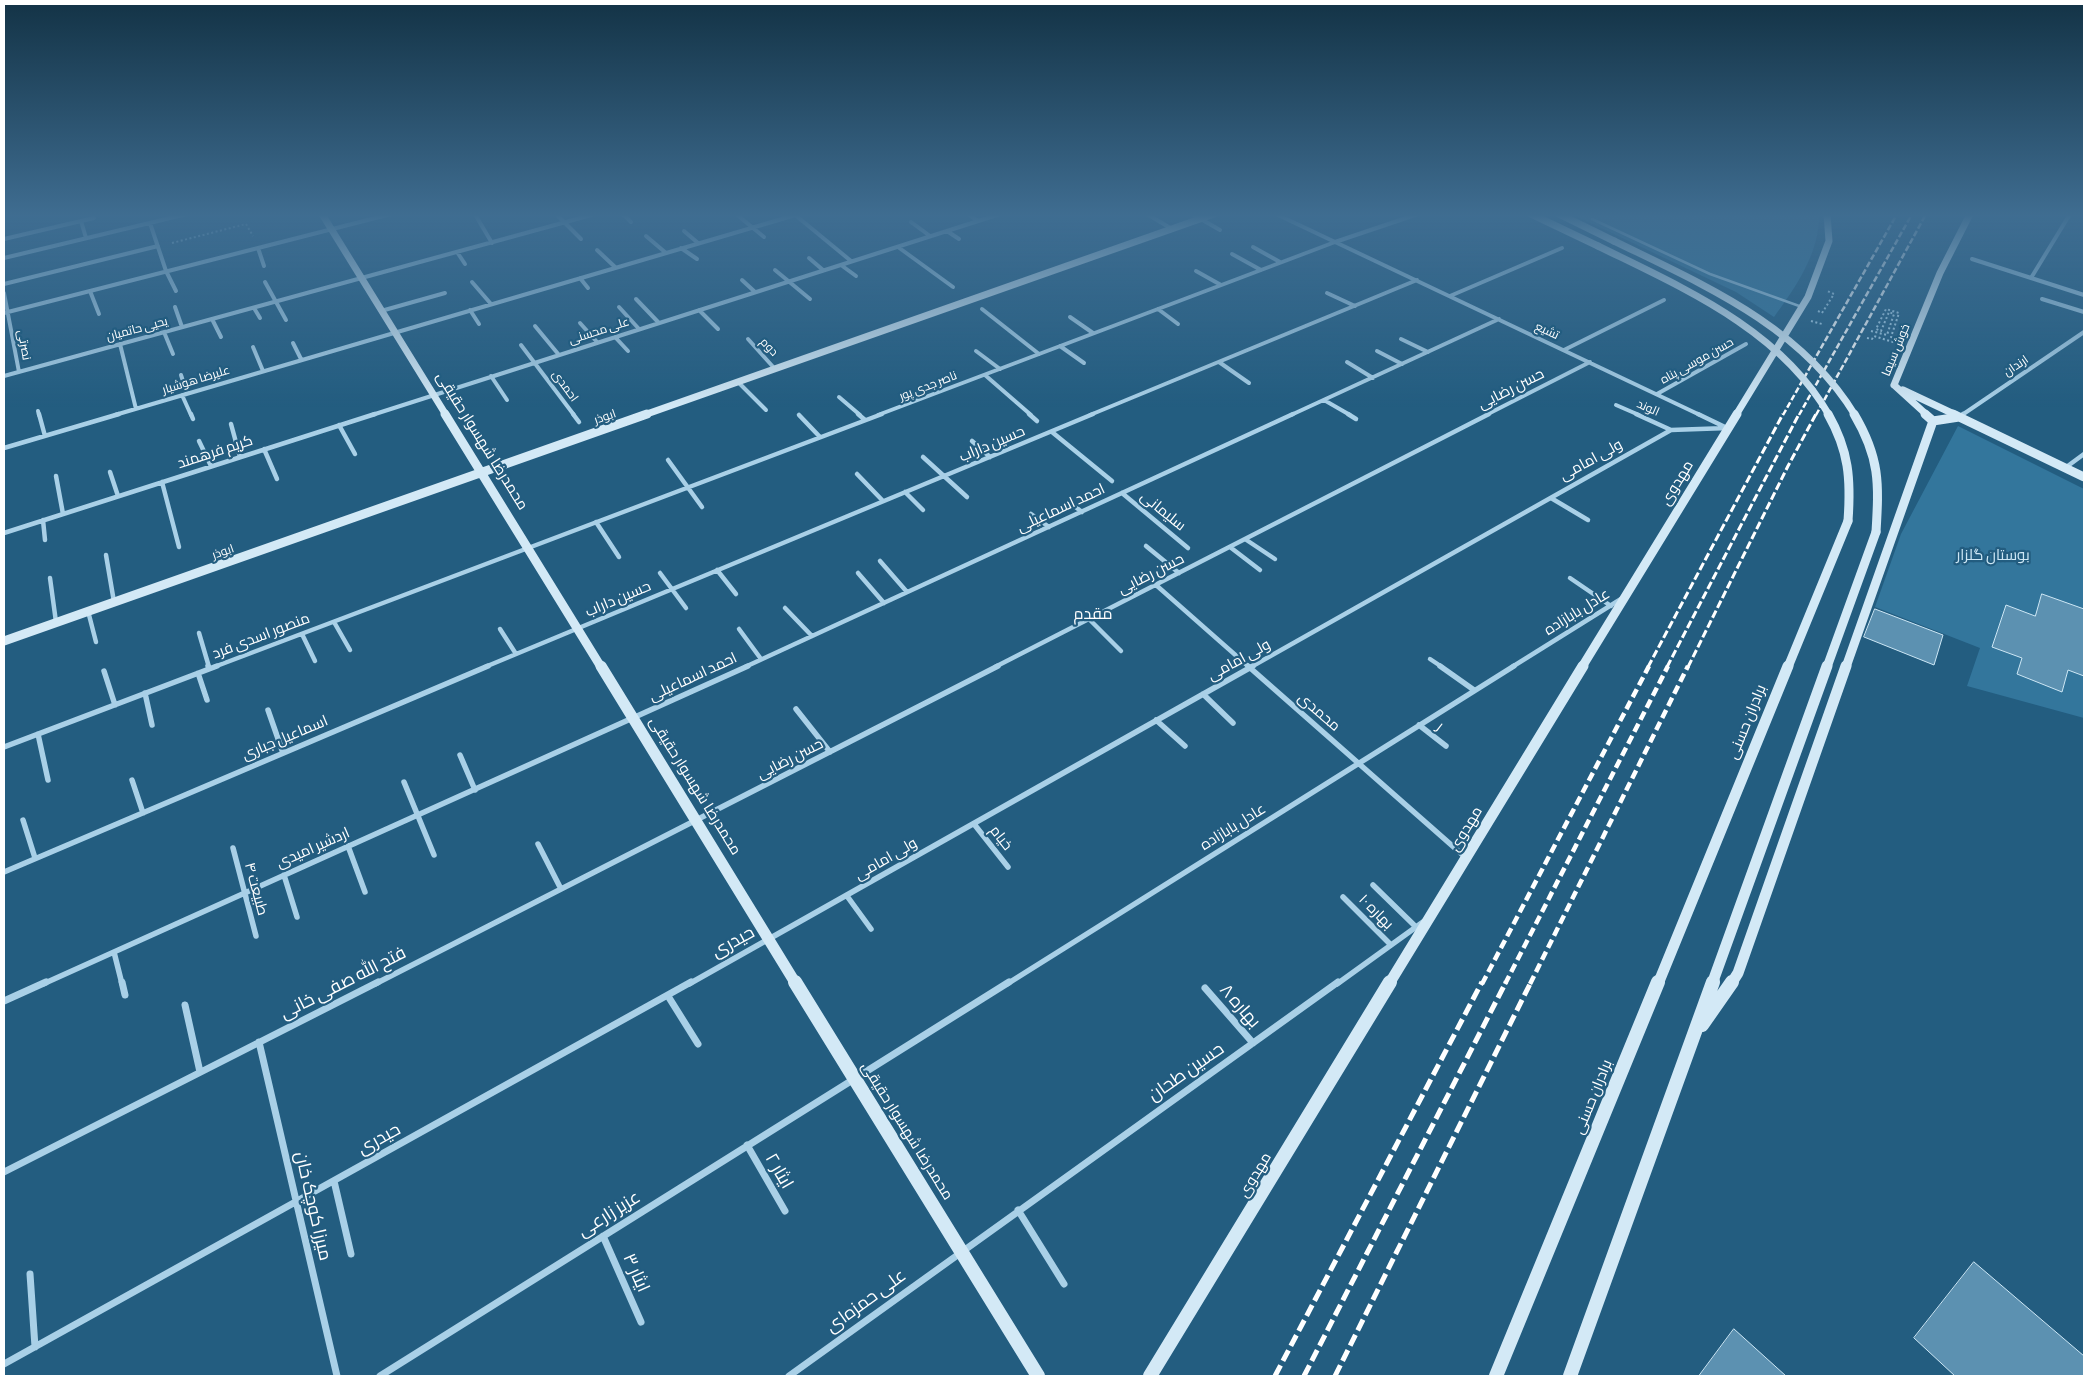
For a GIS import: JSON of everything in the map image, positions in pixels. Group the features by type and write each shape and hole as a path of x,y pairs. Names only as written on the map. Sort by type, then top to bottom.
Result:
{"street":[{"path":"4,284 27,278"},
{"path":"6,312 138,278"},
{"path":"170,278 176,291"},
{"name":"یحیی حاتمیان","path":"4,376 361,278"},
{"name":"محمدرضا شهسوار حقیقی","path":"362,278 1038,1376"},
{"name":"علیرضا هوشیار","path":"4,448 579,278"},
{"path":"580,278 588,288"},
{"path":"784,278 810,299"},
{"name":"علی محسنی","path":"433,395 799,278"},
{"path":"941,278 953,287"},
{"name":"ابوذر","path":"4,641 1032,278"},
{"path":"1209,278 1220,285"},
{"name":"ناصر جدی پور","path":"528,548 1238,278"},
{"name":"تشیع","path":"1413,278 1728,428"},
{"path":"1450,296 1491,278"},
{"name":"برادران حسنی","path":"1496,1376 1848,521 1850,477 1839,435 1819,398 1795,367 1758,334 1721,310 1660,278"},
{"path":"1570,1376 1694,1039 1876,532 1878,477 1866,435 1844,398 1820,367 1782,334 1747,309 1690,278"},
{"name":"مهدوی","path":"1150,1376 1805,302 1814,278"},
{"name":"خوش سیما","path":"1894,385 1938,278"},
{"path":"2032,278 2084,295"},
{"path":"742,280 755,292"},
{"name":"حسین داراب","path":"577,628 1416,280"},
{"path":"265,282 286,320"},
{"path":"472,282 491,304"},
{"path":"90,291 99,314"},
{"path":"381,311 445,292"},
{"name":"نصرتی","path":"4,293 6,312 19,372"},
{"path":"1327,293 1355,306"},
{"path":"636,299 659,323"},
{"path":"2042,299 2084,312"},
{"path":"1564,350 1664,300"},
{"path":"175,307 182,328"},
{"path":"619,307 639,329"},
{"path":"254,308 260,318"},
{"path":"982,309 1039,354"},
{"path":"1158,309 1178,324"},
{"path":"470,310 480,324"},
{"path":"699,310 718,329"},
{"path":"1070,317 1093,334"},
{"path":"212,319 221,337"},
{"name":"احمد اسماعیلی","path":"633,719 1499,319"},
{"path":"580,324 597,342"},
{"path":"535,326 559,355"},
{"path":"164,332 173,354"},
{"name":"ارندان","path":"1959,417 2084,332"},
{"path":"615,337 628,351"},
{"path":"1401,339 1428,352"},
{"name":"دوم","path":"748,340 775,369"},
{"path":"292,343 301,359"},
{"path":"120,344 136,409"},
{"name":"حسن موسی پناه","path":"1657,394 1746,344"},
{"name":"احمدی","path":"521,345 578,422"},
{"path":"1060,346 1084,363"},
{"path":"253,347 263,370"},
{"path":"976,351 1000,369"},
{"path":"1377,351 1402,364"},
{"path":"1219,362 1249,383"},
{"path":"1347,362 1373,378"},
{"name":"حسن رضایی","path":"696,821 1590,362"},
{"path":"985,374 1037,421"},
{"path":"182,375 185,394 193,419"},
{"path":"491,376 507,400"},
{"path":"738,382 766,410"},
{"path":"1894,385 1932,421 1959,417"},
{"path":"1894,385 2084,477"},
{"name":"کریم فرهمند","path":"4,533 433,395"},
{"path":"839,397 865,420"},
{"path":"1324,400 1356,419"},
{"name":"الوند","path":"1616,405 1671,430"},
{"path":"38,411 45,436"},
{"path":"799,415 820,437"},
{"path":"1694,1039 1738,973 1932,421"},
{"path":"231,424 240,457"},
{"path":"339,425 355,454"},
{"name":"ولی امامی","path":"769,939 1671,430 1728,428"},
{"path":"1052,432 1112,481"},
{"path":"199,441 211,466"},
{"path":"972,441 990,457"},
{"path":"264,449 277,479"},
{"path":"2065,468 2084,454"},
{"path":"923,457 967,497"},
{"path":"668,460 702,507"},
{"path":"110,472 118,496"},
{"path":"857,474 883,502"},
{"path":"56,476 63,514"},
{"path":"162,482 180,547"},
{"path":"905,492 923,510"},
{"name":"سلیمانی","path":"1122,494 1188,548"},
{"path":"1551,498 1588,520"},
{"path":"1069,502 1082,512"},
{"path":"1031,514 1049,527"},
{"path":"43,520 45,540"},
{"path":"596,522 619,557"},
{"path":"1245,539 1275,559"},
{"path":"1146,546 1179,573"},
{"path":"1230,547 1260,570"},
{"name":"منصور اسدی فرد","path":"4,747 528,548"},
{"path":"106,555 114,602"},
{"path":"880,561 907,592"},
{"path":"717,570 736,594"},
{"path":"660,573 686,608"},
{"path":"858,573 884,603"},
{"path":"50,578 56,622"},
{"path":"1570,578 1611,606"},
{"name":"محمدی","path":"1156,585 1466,857"},
{"name":"عادل بابازاده","path":"854,1078 1625,596"},
{"path":"785,608 812,636"},
{"path":"88,611 96,642"},
{"path":"1089,619 1121,651"},
{"path":"334,622 350,650"},
{"name":"اسماعیل جباری","path":"4,872 577,628"},
{"path":"500,629 516,654"},
{"path":"739,629 761,659"},
{"path":"199,633 209,669"},
{"path":"302,634 315,661"},
{"path":"1430,659 1474,690"},
{"path":"104,671 115,704"},
{"path":"198,673 207,700"},
{"path":"145,693 152,725"},
{"path":"1203,694 1233,722"},
{"path":"796,709 830,752"},
{"path":"268,710 284,753"},
{"name":"اردشیر امیدی","path":"4,1001 633,719"},
{"path":"1156,720 1185,746"},
{"name":"ر","path":"1419,725 1446,746"},
{"path":"38,734 48,780"},
{"path":"460,755 475,790"},
{"path":"132,780 143,812"},
{"path":"404,782 434,855"},
{"path":"22,820 35,858"},
{"name":"فتح الله صفی خانی","path":"4,1172 696,821"},
{"name":"خیام","path":"974,824 1008,867"},
{"path":"538,844 561,890"},
{"path":"348,846 365,892"},
{"name":"طبیعت ۴","path":"233,848 256,936"},
{"path":"284,875 296,917"},
{"path":"1373,885 1416,927"},
{"path":"846,896 871,929"},
{"name":"بهاره ۱۰","path":"1343,897 1391,945"},
{"name":"حسین طحان","path":"961,1251 1429,918"},
{"name":"حیدری","path":"4,1364 769,939"},
{"path":"114,952 125,995"},
{"name":"بهاره ۸","path":"1205,988 1253,1044"},
{"path":"668,996 698,1044"},
{"path":"185,1005 200,1072"},
{"name":"میرزا کوچک خان","path":"259,1042 337,1376"},
{"name":"عزیز زارعی","path":"380,1376 854,1078"},
{"name":"ایثار ۲","path":"747,1146 785,1211"},
{"path":"334,1181 351,1254"},
{"path":"1018,1210 1064,1284"},
{"name":"ایثار ۳","path":"603,1236 641,1322"},
{"name":"علی حمزه‌ای","path":"789,1376 961,1251"},
{"path":"30,1274 35,1347"}],"lane":[{"path":"1725,278 1805,302"}],"path":[{"path":"1871,331 1886,335 1894,314 1889,312 1881,331 1876,329 1886,309 1899,313 1891,337 1910,344"},
{"path":"1867,338 1872,339 1874,336 1910,344"}],"green space":[{"path":"1707,278 1799,278 1774,317 1736,292"},
{"name":"بوستان گلزار","path":"1958,426 2084,489 2084,718 1967,686 1980,648 1875,607 1901,534"}],"building":[{"path":"2042,594 2084,609 2084,676 2068,670 2062,692 2017,674 2022,658 1992,647 2006,605 2035,616"},
{"path":"1875,609 1943,635 1934,665 1864,637"},
{"path":"1974,1262 2084,1356 2084,1376 1955,1376 1914,1338"},
{"path":"1734,1329 1786,1376 1699,1376"}],"railway":[{"path":"1783,415 1860,278"},
{"path":"1799,415 1876,278"},
{"path":"1816,415 1891,278"},
{"path":"1648,667 1783,414"},
{"path":"1667,667 1799,414"},
{"path":"1688,667 1788,466 1816,414"},
{"path":"1482,984 1649,666"},
{"path":"1505,984 1668,666"},
{"path":"1530,984 1688,666"},
{"path":"1275,1376 1482,982"},
{"path":"1304,1376 1506,982"},
{"path":"1335,1376 1531,982"}],"district":[{"name":"مقدم","path":"1093,614"}]}
